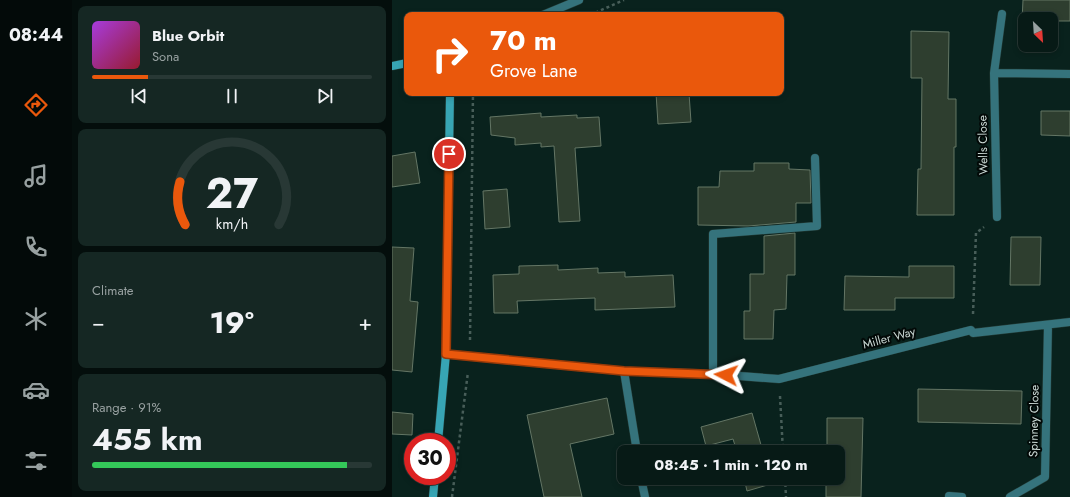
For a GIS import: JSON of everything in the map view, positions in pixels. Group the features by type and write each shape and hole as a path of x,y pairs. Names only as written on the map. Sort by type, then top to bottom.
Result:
{"street":[{"path":"550,12 579,0"},
{"name":"Wells Close","path":"997,217 994,73 1002,14"},
{"path":"392,66 404,64"},
{"path":"994,73 1070,74"},
{"path":"439,433 446,354 450,96"},
{"path":"713,374 713,234 817,226 815,158"},
{"name":"Miller Way","path":"446,354 624,371 713,374 779,379 971,330 973,333 1070,322"},
{"name":"Spinney Close","path":"1010,497 1046,476 1048,325"},
{"path":"624,371 636,445"},
{"path":"433,497 434,485"},
{"path":"643,485 644,497"},
{"path":"949,496 962,497"}],"path":[{"path":"597,12 624,0"},
{"path":"452,497 470,357 473,96"},
{"path":"973,333 976,233 997,217"},
{"path":"779,379 783,445"},
{"path":"785,485 786,497"}],"building":[{"path":"1023,0 1070,0 1070,21 1058,21 1058,12 1022,12"},
{"path":"911,31 949,32 948,99 956,99 954,215 917,215 918,169 921,169 922,78 911,78"},
{"path":"656,96 689,96 691,122 658,124"},
{"path":"1041,111 1070,111 1070,136 1041,135"},
{"path":"541,113 541,117 577,115 577,118 599,117 601,146 575,148 580,221 559,222 554,146 541,147 541,143 515,145 515,138 491,135 490,117"},
{"path":"415,152 420,183 392,187 392,156"},
{"path":"754,163 789,163 789,169 810,170 811,203 796,203 796,222 748,226 698,225 698,187 719,187 720,171 754,171"},
{"path":"507,189 510,227 485,229 483,191"},
{"path":"795,233 795,275 787,275 786,309 774,310 773,339 744,339 744,311 750,311 750,274 764,274 764,236"},
{"path":"1011,237 1041,237 1040,285 1010,285"},
{"path":"392,247 414,248 410,301 418,302 412,372 392,370"},
{"path":"558,265 558,270 598,268 598,273 625,272 625,277 673,275 675,307 595,310 595,298 517,301 518,313 494,313 493,275 519,274 519,266"},
{"path":"909,266 954,266 954,298 895,298 895,310 844,310 845,276 909,277"},
{"path":"918,389 1022,391 1021,424 918,422"},
{"path":"607,398 614,434 570,444 582,497 544,497 527,415"},
{"path":"392,412 413,414 412,433 392,434"},
{"path":"752,413 761,445 735,445 733,439 706,445 701,427"},
{"path":"827,418 863,418 861,497 826,497 826,485 845,485 845,445 827,445"},
{"path":"746,485 768,485 747,491"}],"route":[{"path":"449,154 446,354 624,371 726,375"}]}
